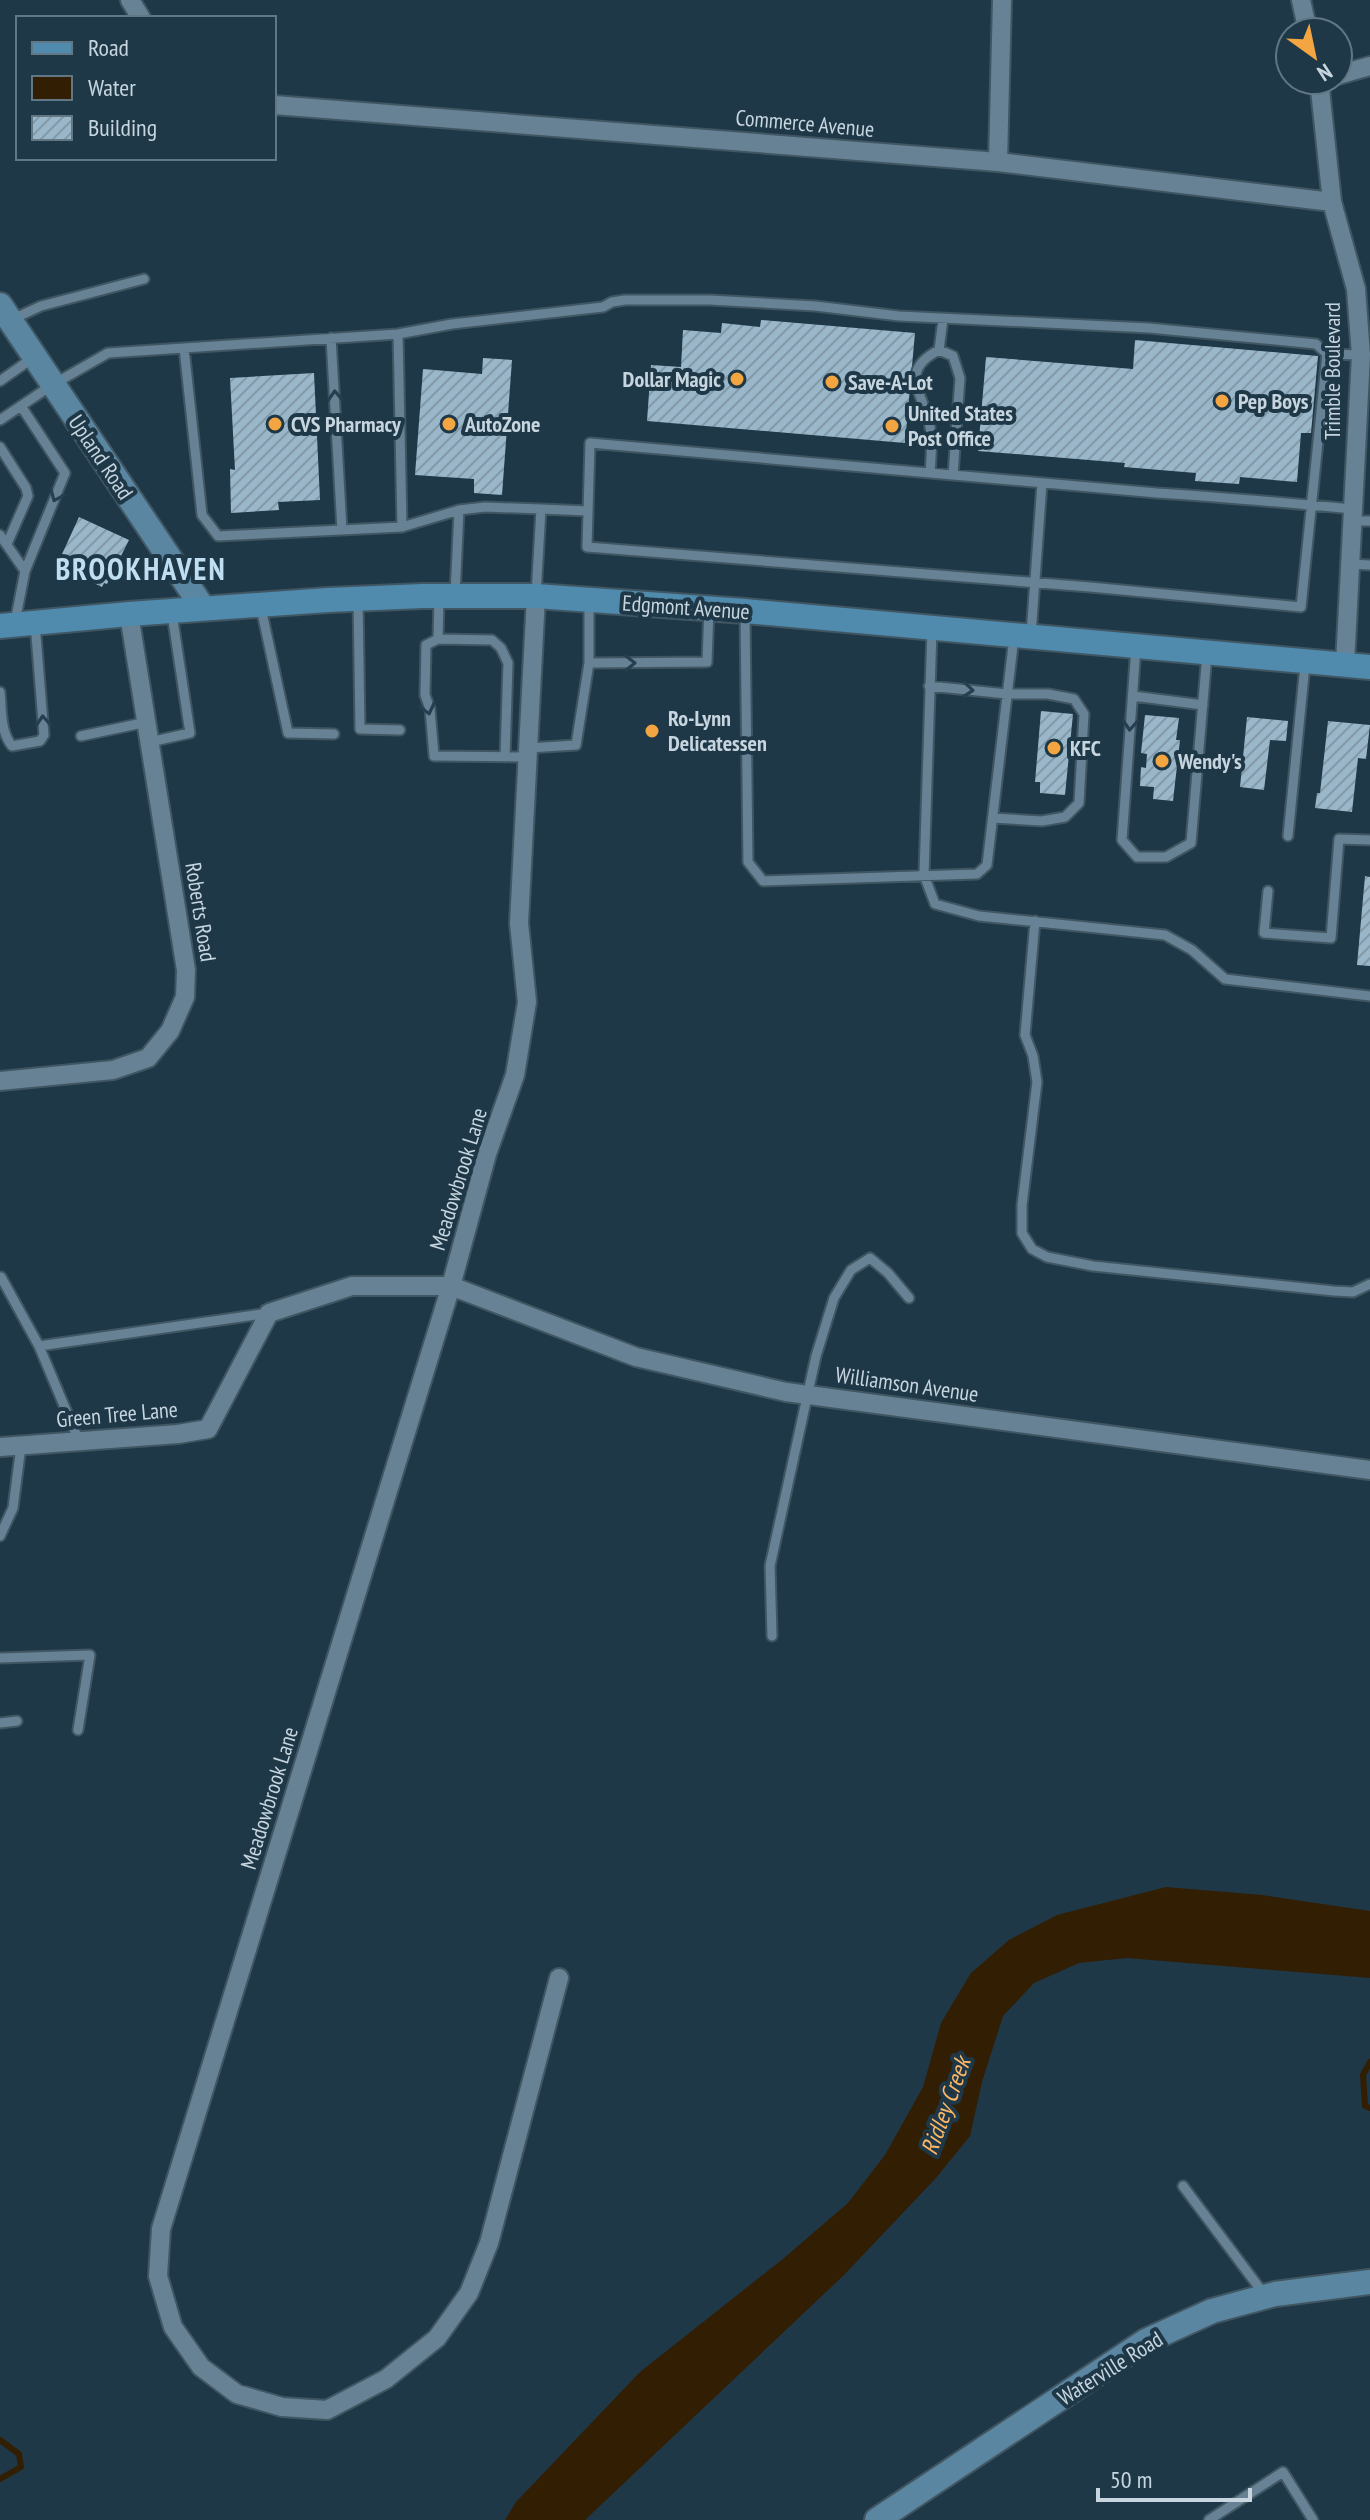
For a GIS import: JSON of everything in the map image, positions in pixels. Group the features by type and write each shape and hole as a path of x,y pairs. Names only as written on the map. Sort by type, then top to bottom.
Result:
{"main road":[{"name":"Edgmont Avenue","path":"17,625 203,608 358,599 536,596 745,611 1370,667"}],"street":[{"path":"998,162 1002,0"},
{"name":"Trimble Boulevard","path":"1322,96 1332,202 1356,289 1361,355 1359,517 1350,564 1345,664"},
{"name":"Commerce Avenue","path":"276,105 998,162 1332,202"},
{"name":"Upland Road","path":"5,312 203,608"},
{"name":"Meadowbrook Lane","path":"536,596 519,923 527,1002 515,1075 487,1154 451,1286 161,2229 158,2276 173,2327 201,2367 237,2394 282,2407 327,2410 386,2379 437,2338 469,2293 489,2243 559,1978"},
{"name":"Roberts Road","path":"0,1081 113,1070 148,1058 170,1031 185,997 186,970 129,614"},
{"path":"269,1313 352,1286 451,1286"},
{"name":"Williamson Avenue","path":"451,1286 636,1357 808,1395 1370,1470"},
{"name":"Green Tree Lane","path":"0,1447 208,1429 269,1313"},
{"name":"Waterville Road","path":"877,2520 1146,2341 1212,2311 1266,2296 1370,2282"}],"lane":[{"path":"5,312 41,306 144,279"},
{"path":"0,420 108,353 398,334 452,324 603,307 625,300 710,300 815,306 943,319 1149,328 1316,344 1327,354 1361,355"},
{"path":"939,350 943,319"},
{"path":"398,334 402,527"},
{"path":"331,338 342,530"},
{"path":"184,348 202,515 218,536 402,527 459,510 485,507 588,511"},
{"path":"930,473 930,423 916,389 917,370 923,358 939,350 953,356 960,378 953,475"},
{"path":"1327,354 1312,505 1301,607 587,547 590,443 1312,505 1359,517"},
{"path":"0,381 34,357"},
{"path":"0,692 3,733 12,746 40,741 44,735 17,625 25,571 65,473 21,406"},
{"path":"0,447 28,496 7,544"},
{"path":"745,611 748,862 763,881 977,874 987,865 1007,694 1035,583 1042,483"},
{"path":"536,596 541,509"},
{"path":"438,639 459,510"},
{"path":"0,535 25,571"},
{"path":"1350,564 1370,565"},
{"path":"358,599 360,729 400,730"},
{"path":"505,757 508,663 501,648 492,640 438,639 426,645 425,695 430,709 434,756 505,757 576,745 589,663 589,599"},
{"path":"260,605 288,733 334,734"},
{"path":"589,663 707,662 709,608"},
{"path":"150,742 190,733 171,611"},
{"path":"932,629 924,875 935,904 979,916 1165,935 1192,950 1225,979 1370,996"},
{"path":"1136,647 1122,840 1137,857 1166,857 1191,843 1207,654"},
{"path":"1288,836 1305,661"},
{"path":"929,686 1074,699 1084,714 1079,803 1065,817 1042,821 993,818"},
{"path":"1133,696 1203,705"},
{"path":"81,736 147,722"},
{"path":"1268,891 1264,933 1331,938 1339,839 1370,840"},
{"path":"1035,921 1025,1035 1033,1056 1037,1082 1022,1205 1022,1233 1032,1249 1047,1257 1093,1266 1334,1291 1353,1292 1370,1284"},
{"path":"772,1636 770,1566 816,1356 834,1298 851,1270 870,1258 888,1273 909,1298"},
{"path":"1,1277 39,1346 79,1442"},
{"path":"39,1346 269,1313"},
{"path":"0,1536 13,1508 21,1446"},
{"path":"0,1658 90,1655 78,1730"},
{"path":"0,1723 17,1721"},
{"path":"1183,2186 1266,2296"},
{"path":"1209,2520 1283,2472 1313,2520"}],"water":[{"name":"Ridley Creek","path":"1166,1887 1262,1895 1370,1911 1370,1978 1127,1958 1079,1963 1034,1983 1003,2016 982,2082 970,2136 936,2178 844,2275 585,2520 505,2520 516,2502 640,2372 848,2203 885,2155 923,2087 941,2023 971,1973 1009,1940 1057,1915"}],"building":[{"path":"761,320 915,333 905,443 647,421 651,365 681,367 683,330 721,333 722,323 760,327"},
{"name":"Pep Boys","path":"1135,340 1318,356 1311,433 1301,433 1297,482 1240,477 1239,484 1195,481 1196,473 1124,467 1125,463 978,451 986,357 1133,369"},
{"name":"AutoZone","path":"483,358 512,360 502,495 474,493 474,479 415,475 423,369 482,374"},
{"name":"CVS Pharmacy","path":"314,373 320,500 278,502 279,510 231,513 230,469 235,470 230,378"},
{"path":"79,517 129,540 107,584 104,583 102,587 57,565"},
{"name":"KFC","path":"1041,711 1073,714 1065,795 1040,793 1040,782 1035,782"},
{"name":"Wendy's","path":"1145,715 1179,718 1176,740 1180,740 1173,801 1153,799 1154,787 1140,786 1141,767 1146,768 1147,754 1141,753"},
{"path":"1247,717 1288,721 1286,741 1270,740 1264,790 1240,787"},
{"path":"1328,721 1370,725 1366,759 1358,758 1352,812 1315,808 1317,793 1320,793"},
{"path":"1365,876 1370,877 1370,966 1357,965"}],"waterway":[{"path":"1370,2062 1363,2075 1365,2106 1370,2108"},
{"path":"0,2440 19,2454 21,2467 0,2479"}],"place":[{"name":"Dollar Magic","path":"737,379"},
{"name":"Save-A-Lot","path":"832,382"},
{"name":"Pep Boys","path":"1222,401"},
{"name":"CVS Pharmacy","path":"275,424"},
{"name":"AutoZone","path":"449,424"},
{"name":"United States Post Office","path":"892,426"},
{"name":"Ro-Lynn Delicatessen","path":"652,731"},
{"name":"KFC","path":"1054,748"},
{"name":"Wendy's","path":"1162,761"}],"district":[{"name":"BROOKHAVEN","path":"141,570"}]}
